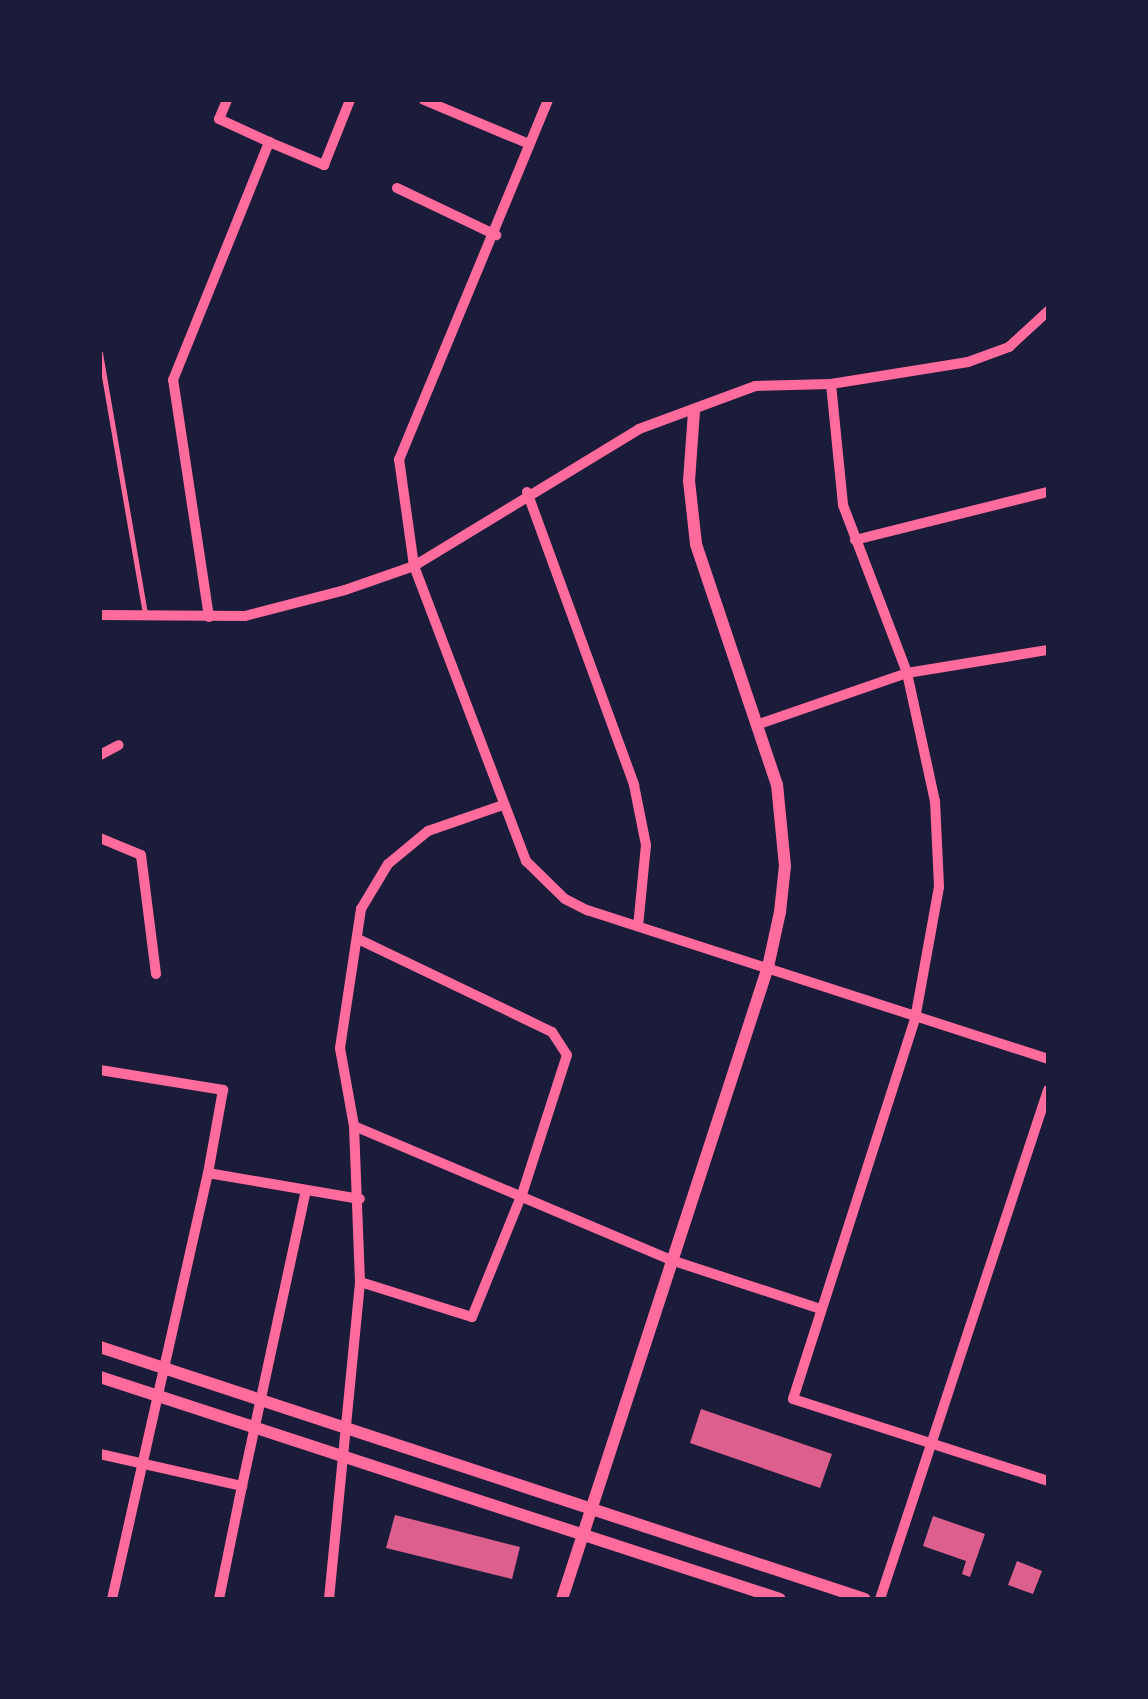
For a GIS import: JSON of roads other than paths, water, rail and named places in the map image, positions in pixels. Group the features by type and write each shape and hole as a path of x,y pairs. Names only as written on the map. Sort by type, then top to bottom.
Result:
{"street":[{"path":"227,100 220,119 324,165 350,100"},
{"path":"424,100 529,144"},
{"path":"548,100 496,235 400,459 414,566 504,806 542,880 565,899 638,926 1048,1059"},
{"path":"208,617 174,380 269,142"},
{"path":"396,188 496,235"},
{"path":"100,614 244,616 414,566 527,492 639,429 694,412 755,386 831,384 968,362 1009,347 1048,311"},
{"path":"831,384 836,464 855,540 908,673 935,801 939,887 915,1018 818,1308 793,1399 1048,1480"},
{"path":"562,1599 768,967 781,897 783,822 759,724 696,544 689,482 694,412"},
{"path":"527,492 634,785 646,845 638,926"},
{"path":"855,540 1048,492"},
{"path":"759,724 908,673 1048,654"},
{"path":"100,755 119,745"},
{"path":"328,1599 342,1423 360,1282 360,1199 354,1126 340,1048 361,909 388,864 428,830 504,806"},
{"path":"100,838 141,855 156,974"},
{"path":"358,939 566,1045 522,1194 472,1317 360,1282"},
{"path":"100,1070 223,1090 208,1173 112,1599"},
{"path":"880,1599 934,1446 1048,1090"},
{"path":"354,1126 674,1261 818,1308"},
{"path":"208,1173 360,1199"},
{"path":"219,1599 306,1190"},
{"path":"100,1347 342,1423 865,1599"},
{"path":"100,1377 780,1599"},
{"path":"100,1454 242,1486"}],"lane":[{"path":"100,353 146,614"}]}
